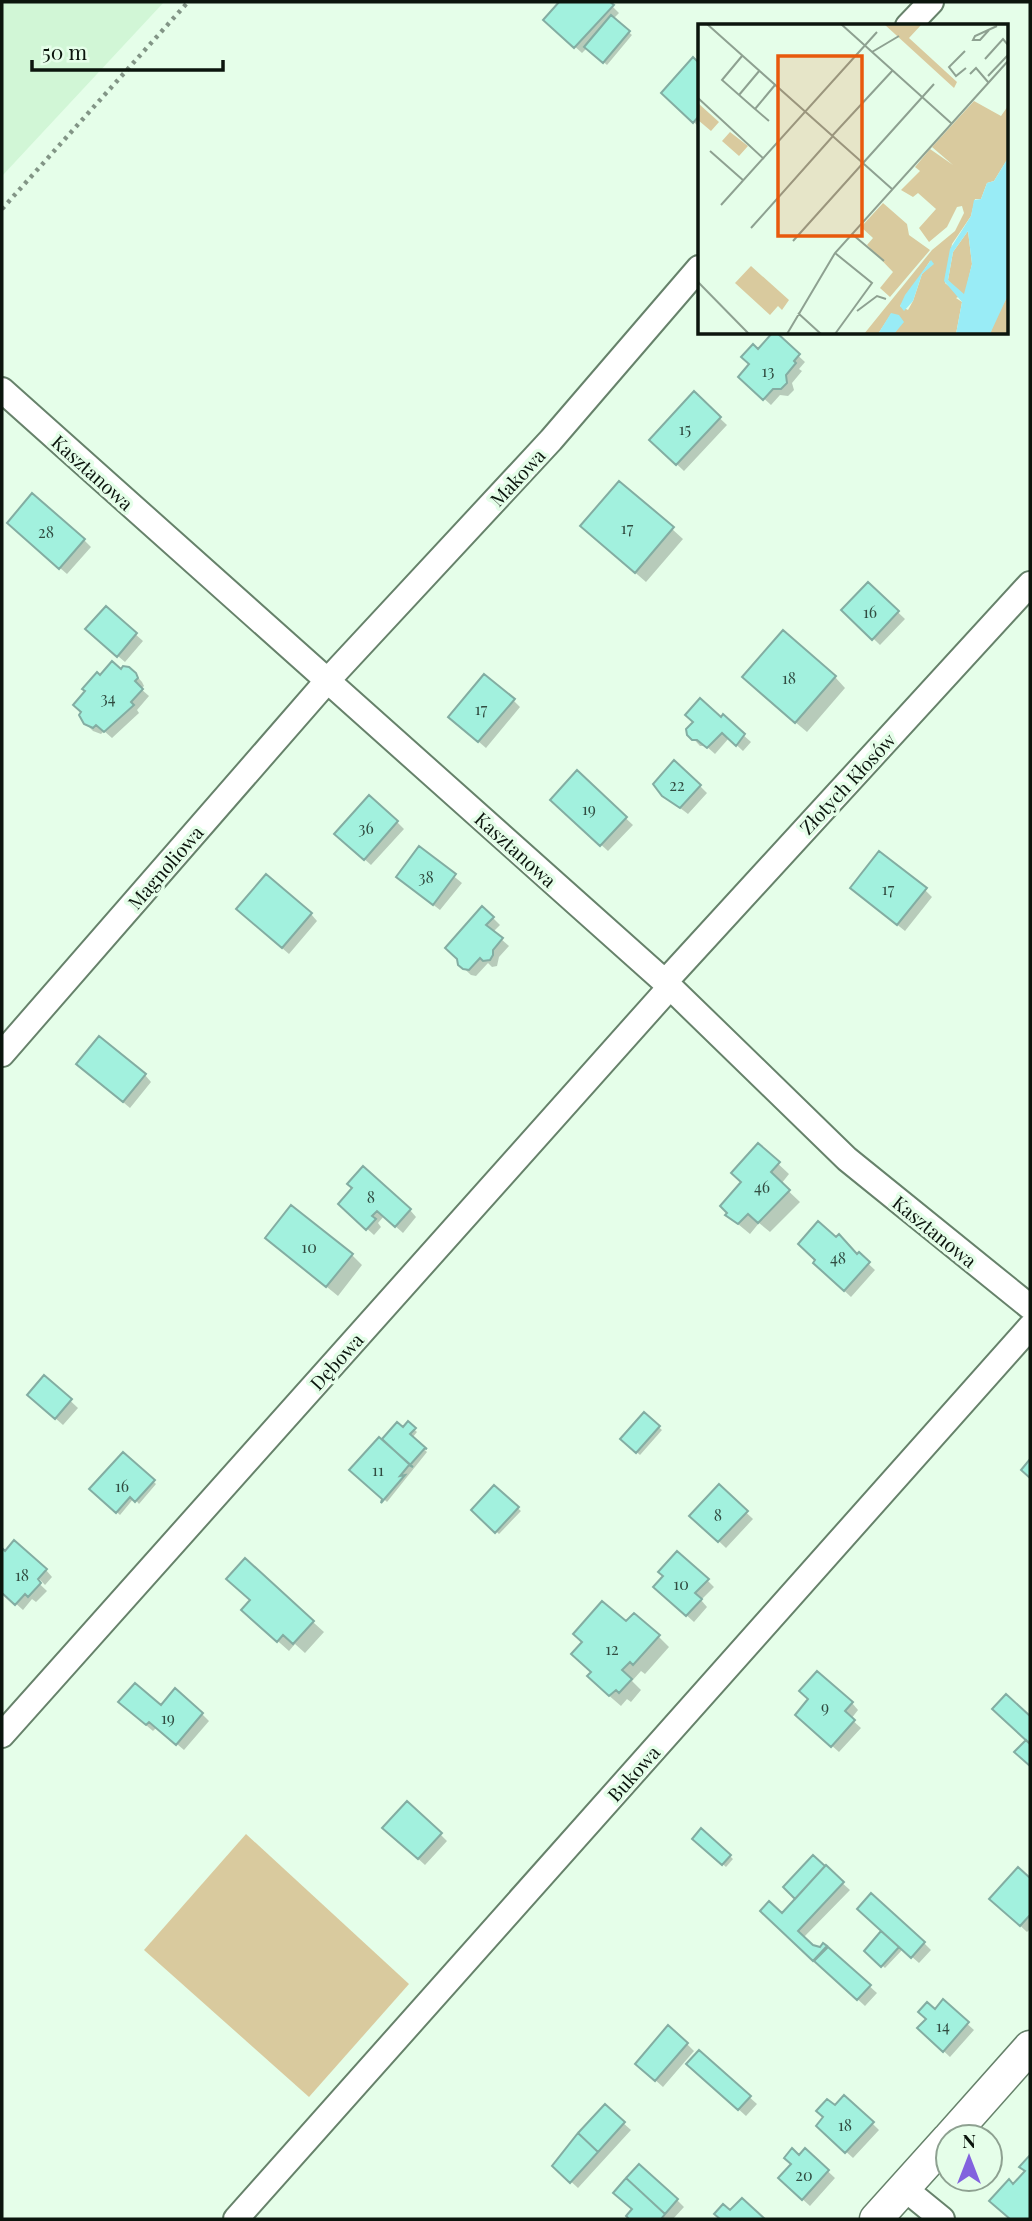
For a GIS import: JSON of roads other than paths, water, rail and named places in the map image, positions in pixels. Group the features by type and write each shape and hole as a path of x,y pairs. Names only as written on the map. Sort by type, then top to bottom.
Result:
{"street":[{"path":"910,24 931,2"},
{"name":"Makowa","path":"328,680 551,440 698,269"},
{"name":"Kasztanowa","path":"2,390 667,984 847,1159 1030,1307"},
{"name":"Złotych Kłosów","path":"667,984 1030,584"},
{"name":"Magnoliowa","path":"2,1054 328,680"},
{"name":"Dębowa","path":"2,1735 667,984"},
{"name":"Bukowa","path":"236,2219 1030,1327"},
{"path":"962,2123 1030,2047"},
{"path":"876,2219 934,2155"},
{"path":"904,2188 942,2219"}]}
